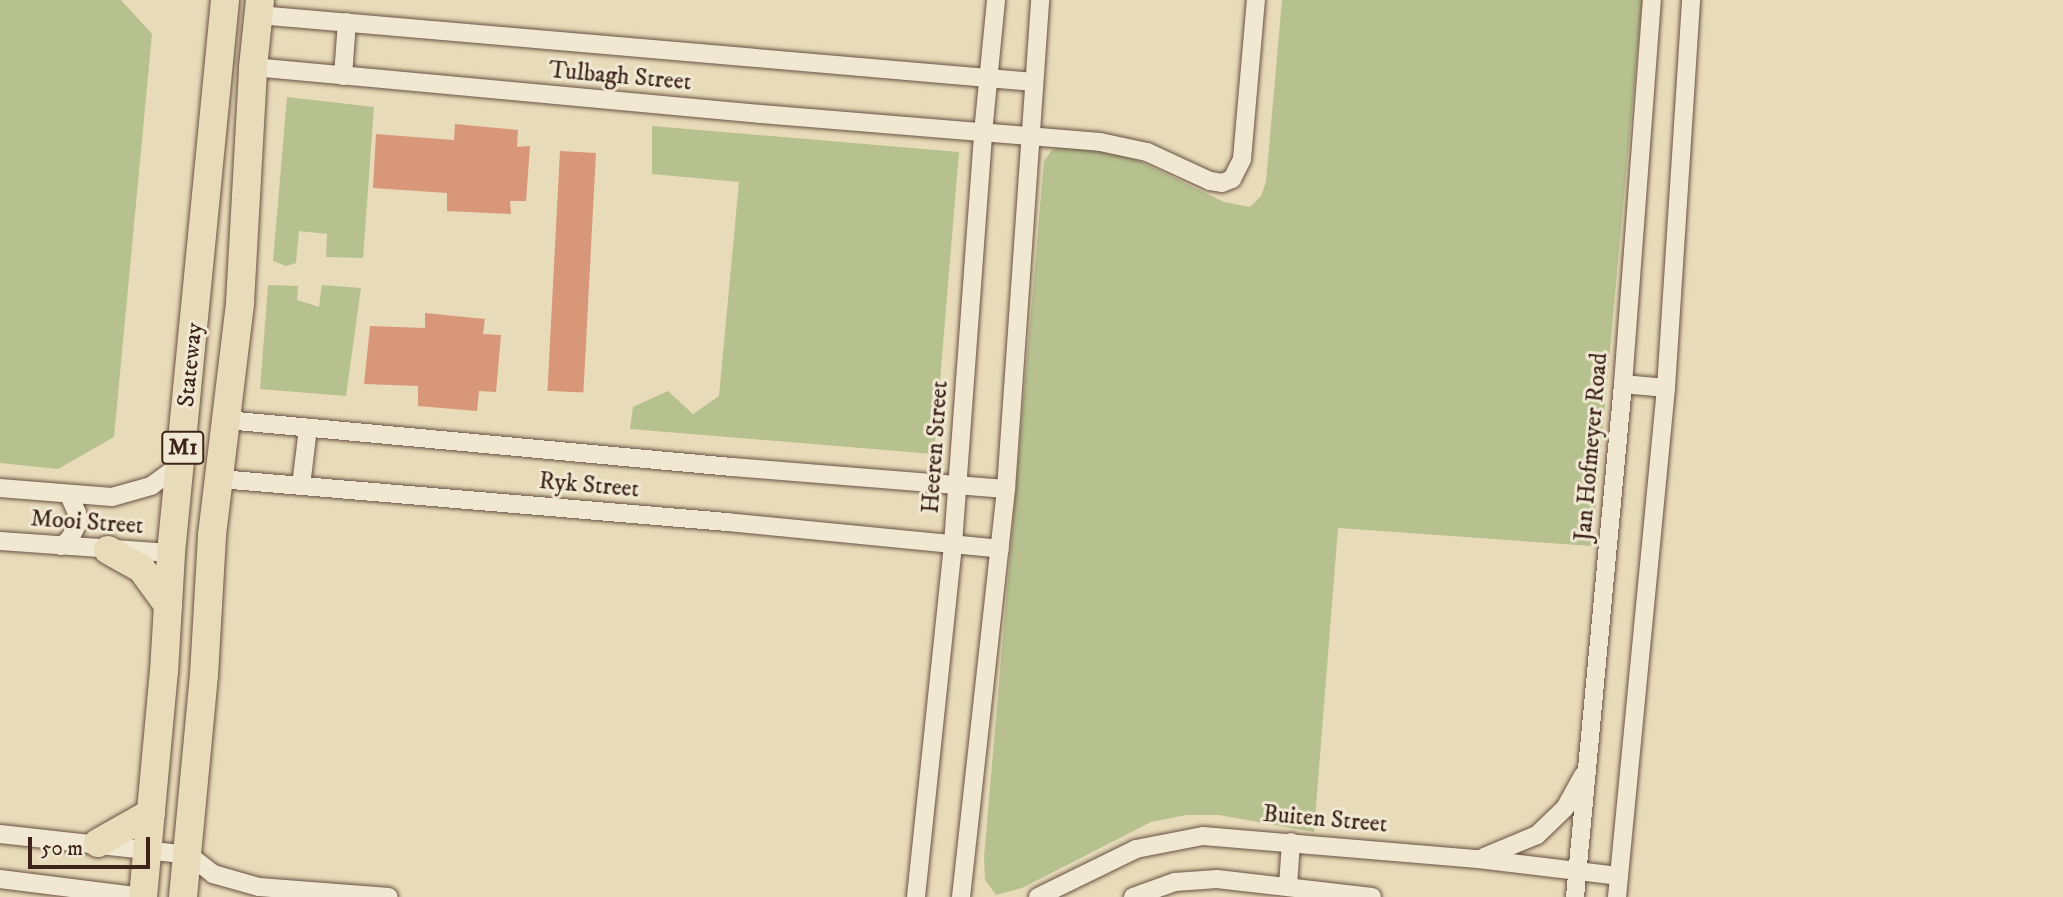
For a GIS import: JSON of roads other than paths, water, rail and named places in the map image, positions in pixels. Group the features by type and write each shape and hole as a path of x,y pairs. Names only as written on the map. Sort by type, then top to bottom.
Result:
{"main road":[{"name":"Stateway","path":"143,897 164,672 171,553 198,299 219,5"},
{"name":"Stateway","path":"183,897 204,675 212,535 240,303 245,191 259,7"},
{"path":"206,185 245,191"},
{"path":"198,299 240,303"},
{"path":"171,553 194,552 203,547 212,535"},
{"path":"107,550 141,568 168,605"},
{"path":"164,672 204,675"},
{"path":"98,843 151,813"}],"street":[{"name":"Heeren Street","path":"916,897 953,544 983,133 996,0"},
{"path":"961,897 1006,489 1028,138 1040,0"},
{"name":"Tulbagh Street","path":"253,67 1125,146 1147,152 1210,181 1222,183 1232,179 1242,159 1256,0"},
{"name":"Jan Hofmeyer Road","path":"1575,897 1623,384 1652,0"},
{"path":"1617,897 1666,388 1691,0"},
{"name":"Tulbagh Street","path":"259,7 347,22 1034,82"},
{"path":"343,76 347,22"},
{"path":"1623,384 1666,388"},
{"name":"Ryk Street","path":"226,420 1006,489"},
{"path":"301,486 308,428"},
{"name":"Mooi Street","path":"0,488 112,497 136,492 164,478 181,464"},
{"name":"Ryk Street","path":"220,480 1000,548"},
{"path":"61,546 75,532 78,523 78,513 69,495"},
{"name":"Mooi Street","path":"0,541 171,553"},
{"path":"1478,859 1519,845 1536,835 1565,808 1587,769"},
{"path":"0,834 148,848 189,855 213,874 244,885 389,897"},
{"name":"Buiten Street","path":"1038,897 1107,861 1166,841 1232,836 1478,859 1618,876"},
{"path":"1288,886 1291,842"},
{"path":"0,879 143,897"},
{"path":"1133,897 1175,882 1217,880 1372,897"}]}
